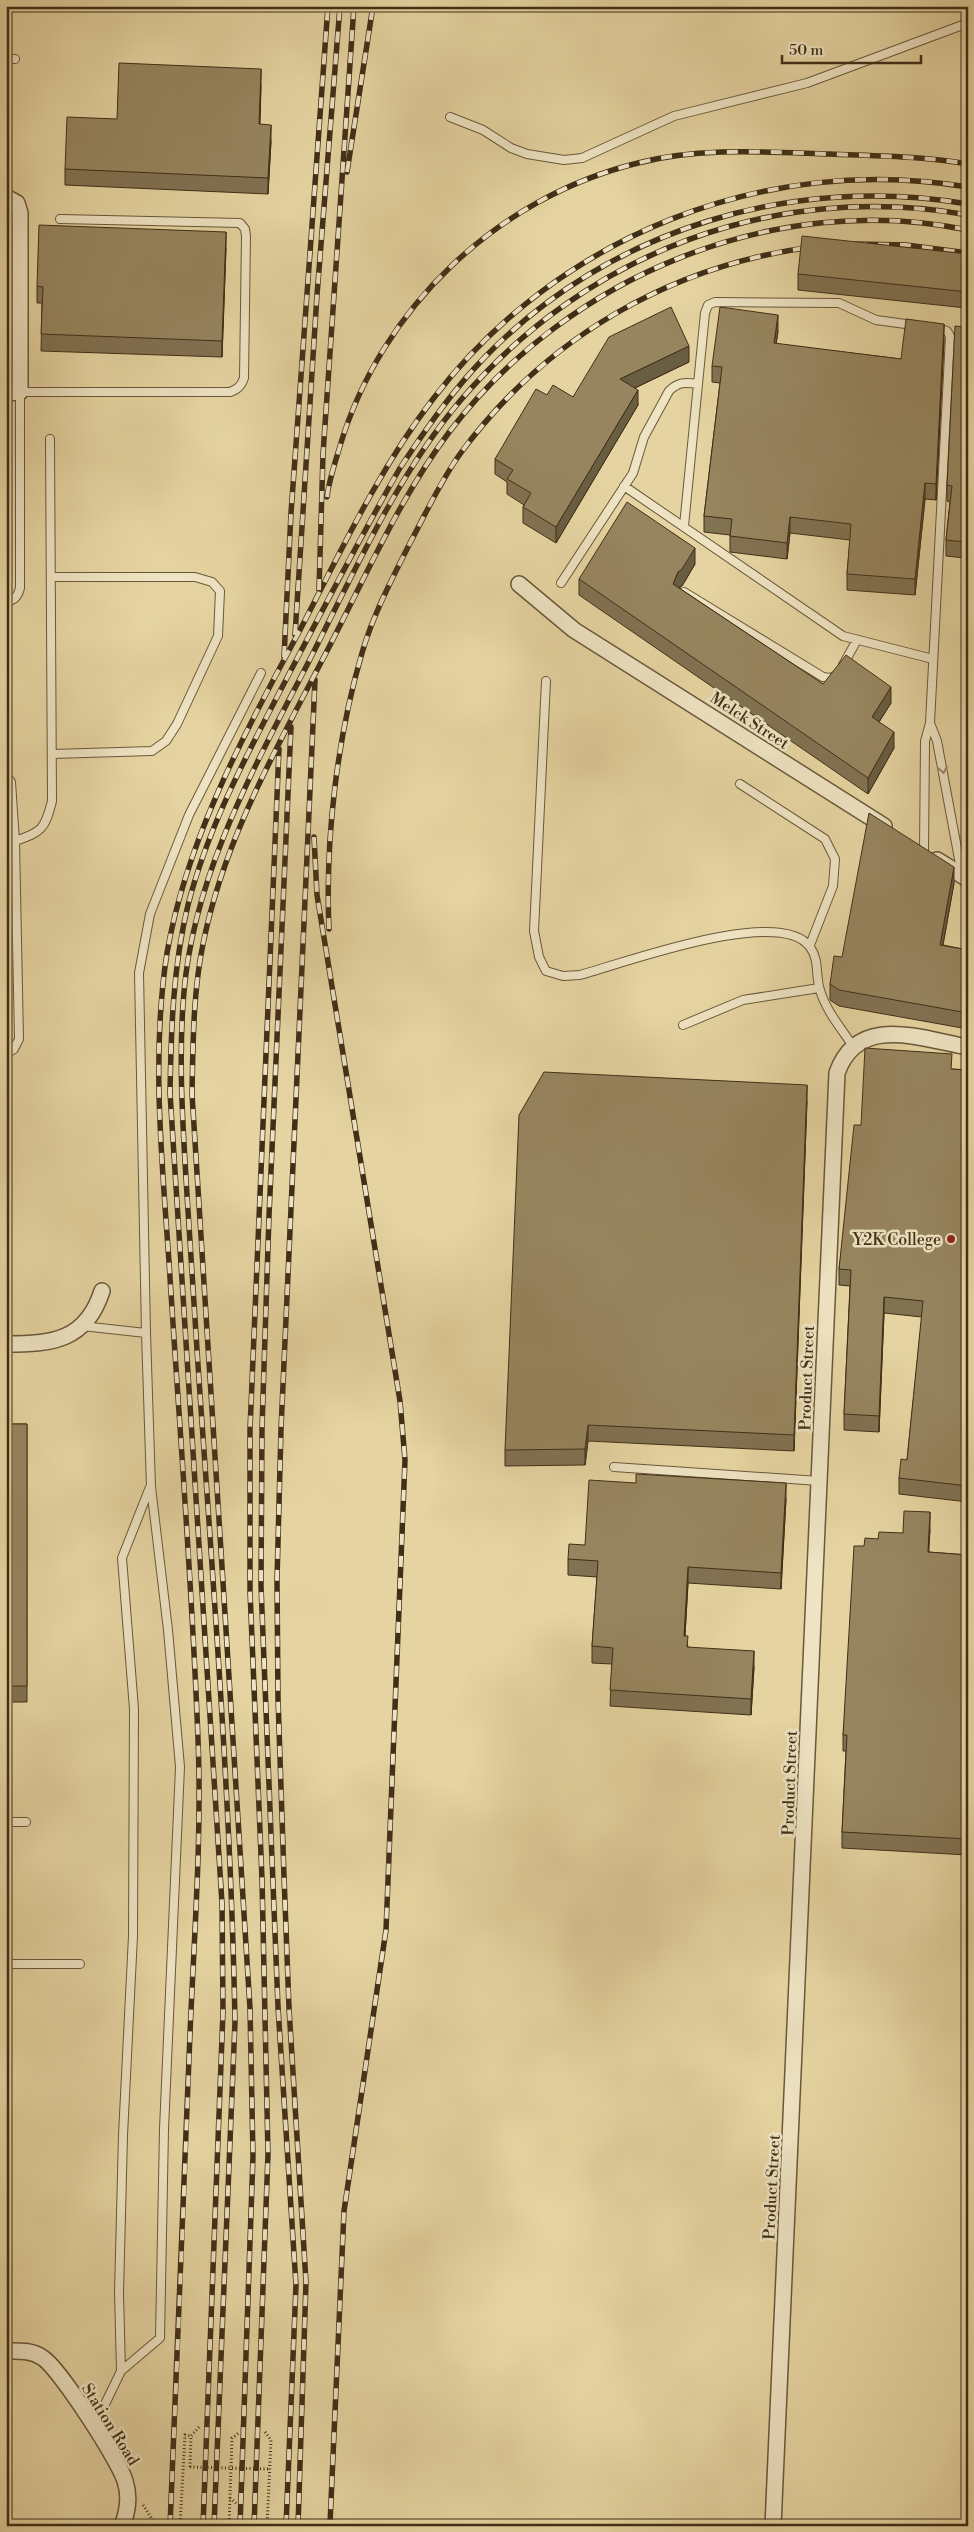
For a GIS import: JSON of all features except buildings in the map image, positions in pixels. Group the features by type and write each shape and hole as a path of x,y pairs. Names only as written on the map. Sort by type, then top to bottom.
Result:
{"street":[{"path":"12,200 20,214 13,392"},
{"name":"Melck Street","path":"519,584 574,630 894,832"},
{"path":"909,842 965,877"},
{"path":"853,1046 868,1036 894,1034 968,1047"},
{"name":"Product Street","path":"773,2526 837,1073 842,1057 853,1046"},
{"path":"6,1344 52,1342 66,1337 82,1326 92,1313 102,1291"},
{"name":"Station Road","path":"6,2351 36,2354 50,2365 120,2465 126,2483 128,2504 122,2526"}],"lane":[{"path":"450,117 482,130 504,144 527,154 564,160 582,158 674,116 807,83 968,23"},
{"path":"6,59 16,59"},
{"path":"6,602 14,600 19,594 20,588 13,392 230,392 237,390 242,385 244,378 246,236 245,229 240,224 233,222 60,219"},
{"path":"684,526 697,384 705,312 708,305 716,302 839,303 876,320 947,331 950,336 934,660 930,723 925,741 924,851"},
{"path":"561,583 637,465 647,429 669,391 675,385 682,382 697,384"},
{"path":"15,841 36,834 47,821 52,801 50,439"},
{"path":"624,486 843,636 934,660"},
{"path":"52,577 195,577 212,582 220,591 218,636 177,724 166,741 152,751 52,754"},
{"path":"683,591 823,677 831,678 837,675 857,640"},
{"path":"94,2427 121,2372 160,2338 164,2130 175,1916 180,1767 168,1630 150,1487 139,973 150,914 189,815 260,673"},
{"path":"546,681 534,931 538,957 546,971 563,976 580,975 728,933 775,930 796,935 810,945 817,960 819,988 826,1006 853,1046"},
{"path":"930,723 938,740 965,877"},
{"path":"6,775 11,782 15,841 19,1039 14,1049 6,1054"},
{"path":"740,784 825,839 835,859 833,886 810,945"},
{"path":"683,1025 744,1000 819,988"},
{"path":"82,1326 146,1333"},
{"path":"614,1467 819,1481"},
{"path":"121,2372 118,2293 123,2135 133,1936 134,1709 122,1558 150,1487"},
{"path":"6,1822 26,1822"},
{"path":"6,1964 80,1964"}],"path":[{"path":"200,2426 191,2436 190,2467 269,2468"},
{"path":"229,2526 232,2438 240,2432"},
{"path":"265,2432 270,2440 267,2526"},
{"path":"180,2526 185,2435 191,2436"},
{"path":"230,2497 237,2504"},
{"path":"262,2502 268,2498"}],"railway":[{"path":"284,657 291,513 328,6"},
{"path":"295,635 317,295 340,6"},
{"path":"319,590 323,454 354,6"},
{"path":"347,172 373,6"},
{"path":"327,497 340,446 359,396 384,348 415,305 452,266 493,231 538,202 587,179 638,163 685,155 781,152 933,159 968,164"},
{"path":"170,2526 197,1886 199,1776 185,1500 161,1146 159,1069 162,991 167,953 176,910 188,868 203,827 239,747 346,541 395,454 433,399 483,342 540,292 604,251 671,219 743,196 817,183 892,180 968,187"},
{"path":"203,2526 223,2012 222,1903 170,1093 172,1022 176,975 183,928 197,875 207,845 245,758 343,571 400,468 461,383 485,357 534,312 588,275 646,244 707,221 771,205 836,197 902,197 968,204"},
{"path":"214,2526 235,2022 230,1858 187,1195 181,1068 182,1017 190,948 213,864 247,783 358,562 395,495 415,462 460,401 510,349 566,304 625,268 689,239 756,220 825,209 896,207 968,215"},
{"path":"240,2526 253,2156 250,2008 192,1094 197,981 212,905 224,867 272,756 399,510 432,456 450,431 498,376 554,329 615,289 681,257 750,235 822,223 895,221 968,230"},
{"path":"856,244 906,245 968,253"},
{"path":"329,929 329,860 335,789 346,719 362,653 377,611 396,570 440,487 460,454 494,413 531,375 572,342 615,314 661,290 710,271 761,256 813,247"},
{"path":"298,2526 306,2282 289,2008 278,1698 277,1580 281,1429 315,680"},
{"path":"286,2526 296,2285 278,2007 261,1586 262,1428 269,1216 291,727"},
{"path":"254,2526 268,2154 262,1879 250,1591 250,1429 279,749"},
{"path":"314,837 317,895 400,1401 405,1460 386,1930 344,2211 330,2524"}],"place":[{"name":"Y2K College","path":"951,1239"}]}
